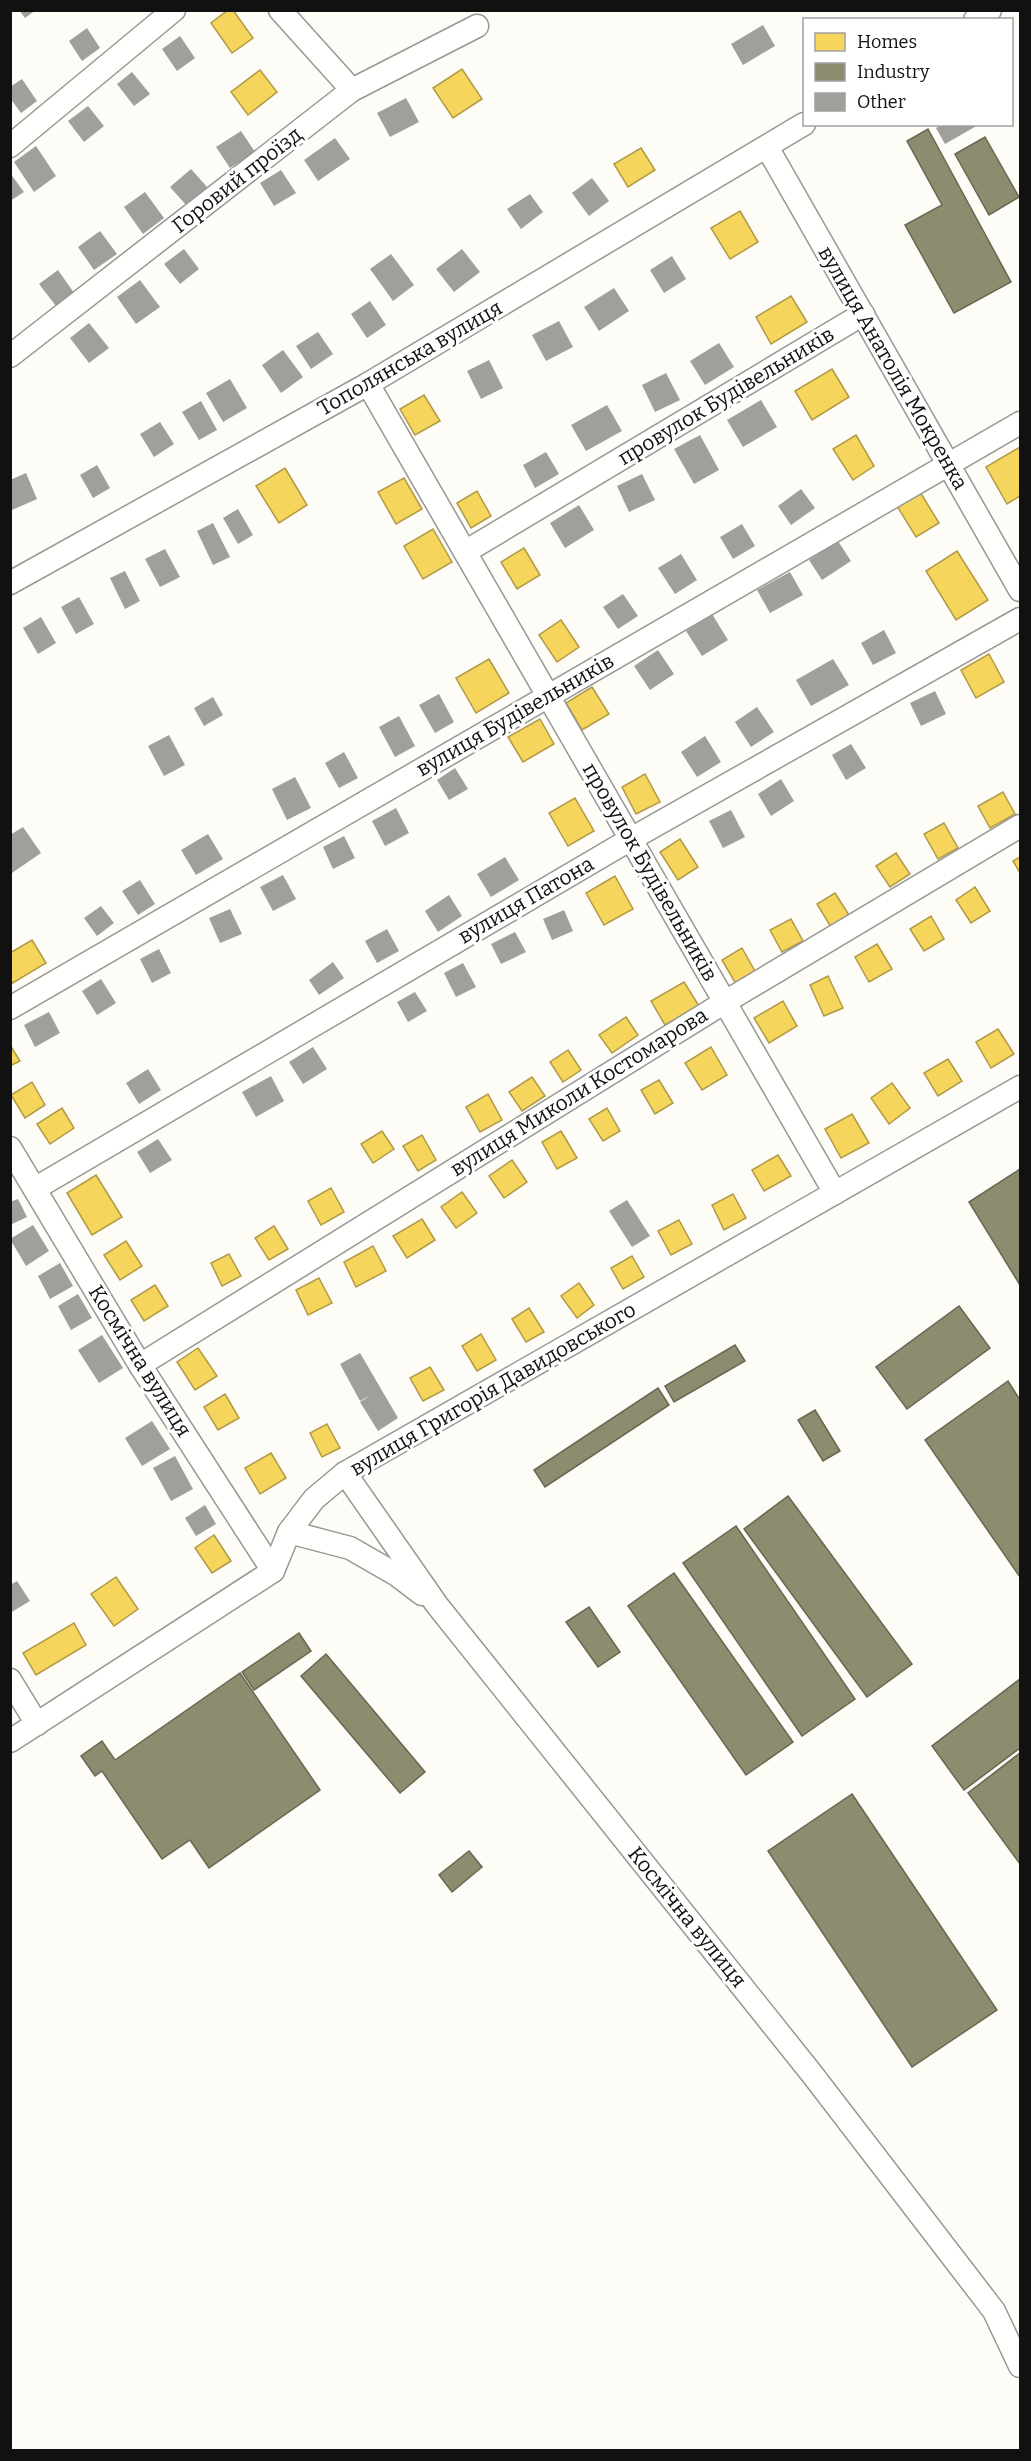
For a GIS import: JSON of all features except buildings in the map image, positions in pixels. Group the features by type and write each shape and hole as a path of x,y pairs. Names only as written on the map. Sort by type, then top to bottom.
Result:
{"street":[{"path":"10,146 174,10"},
{"path":"280,10 352,90"},
{"name":"Горовий проїзд","path":"10,356 352,90 477,26"},
{"name":"Тополянська вулиця","path":"10,583 368,384 803,125"},
{"name":"вулиця Анатолія Мокренка","path":"767,147 1020,590"},
{"name":"провулок Будівельників","path":"465,552 863,314"},
{"name":"провулок Будівельників","path":"368,384 835,1192"},
{"name":"вулиця Будівельників","path":"10,1008 1020,423"},
{"name":"вулиця Патона","path":"36,1188 631,839 1020,619"},
{"name":"вулиця Миколи Костомарова","path":"140,1365 725,1002 1020,826"},
{"name":"вулиця Григорія Давидовського","path":"273,1571 289,1532 314,1499 345,1473 1020,1087"},
{"name":"Космічна вулиця","path":"10,1148 140,1365 273,1571"},
{"name":"Космічна вулиця","path":"345,1473 437,1605 812,2074 994,2311 1020,2366"},
{"path":"289,1532 350,1548 398,1575 437,1605"},
{"path":"10,1741 273,1571"},
{"path":"10,1680 37,1724"}]}
